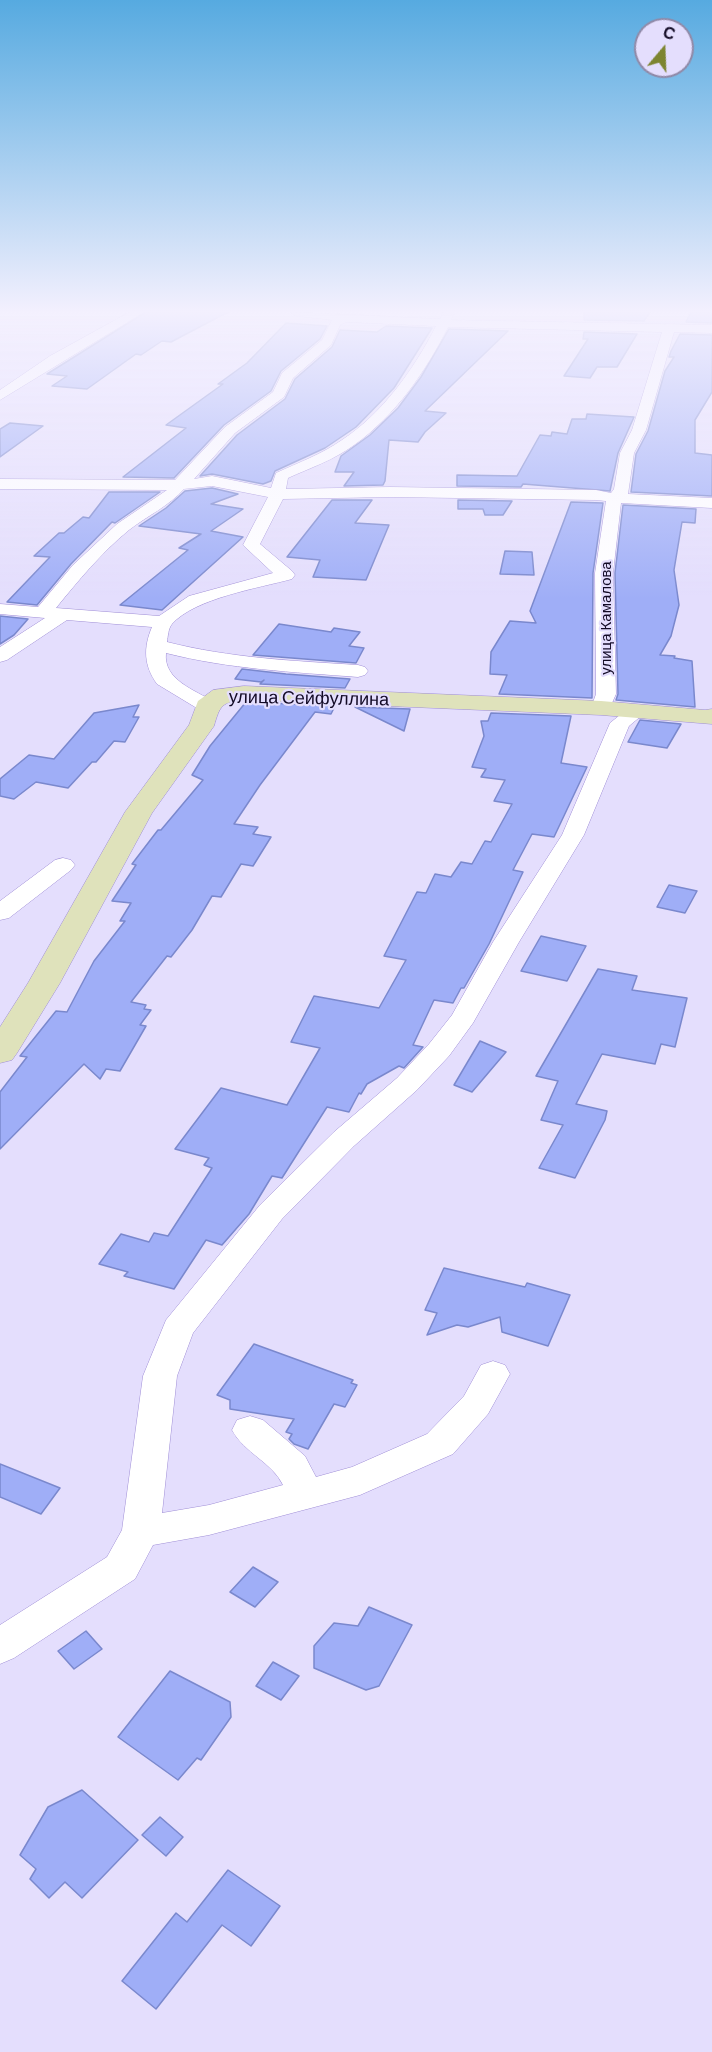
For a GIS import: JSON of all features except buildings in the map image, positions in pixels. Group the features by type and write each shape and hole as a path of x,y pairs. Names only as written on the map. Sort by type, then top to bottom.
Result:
{"street":[{"path":"43,612 79,569 123,527 172,492 230,430 260,408"},
{"path":"0,609 163,622 195,600 286,575 251,545 277,494 281,476 349,443 385,408"},
{"name":"улица Камалова","path":"601,708 606,694 604,573 614,498 621,490 627,453 639,430 646,408"},
{"path":"0,484 178,485 212,481 277,494 390,492 596,495 712,503"},
{"path":"0,656 63,614"},
{"path":"163,622 154,663 164,680 207,706"},
{"path":"157,645 207,656 273,665 358,671"},
{"name":"улица Сейфуллина","path":"0,1053 44,983 139,812 201,726 207,706 222,695 244,693 601,708 710,719"},
{"path":"0,1646 121,1568 141,1532 160,1376 178,1329 271,1212 344,1139 407,1084 439,1050 464,1017 506,942 573,835 593,792 620,723 637,711"},
{"path":"0,913 63,865"},
{"path":"141,1532 209,1520 360,1480 440,1444 476,1405 493,1374"},
{"path":"250,1430 292,1466 306,1494"}]}
